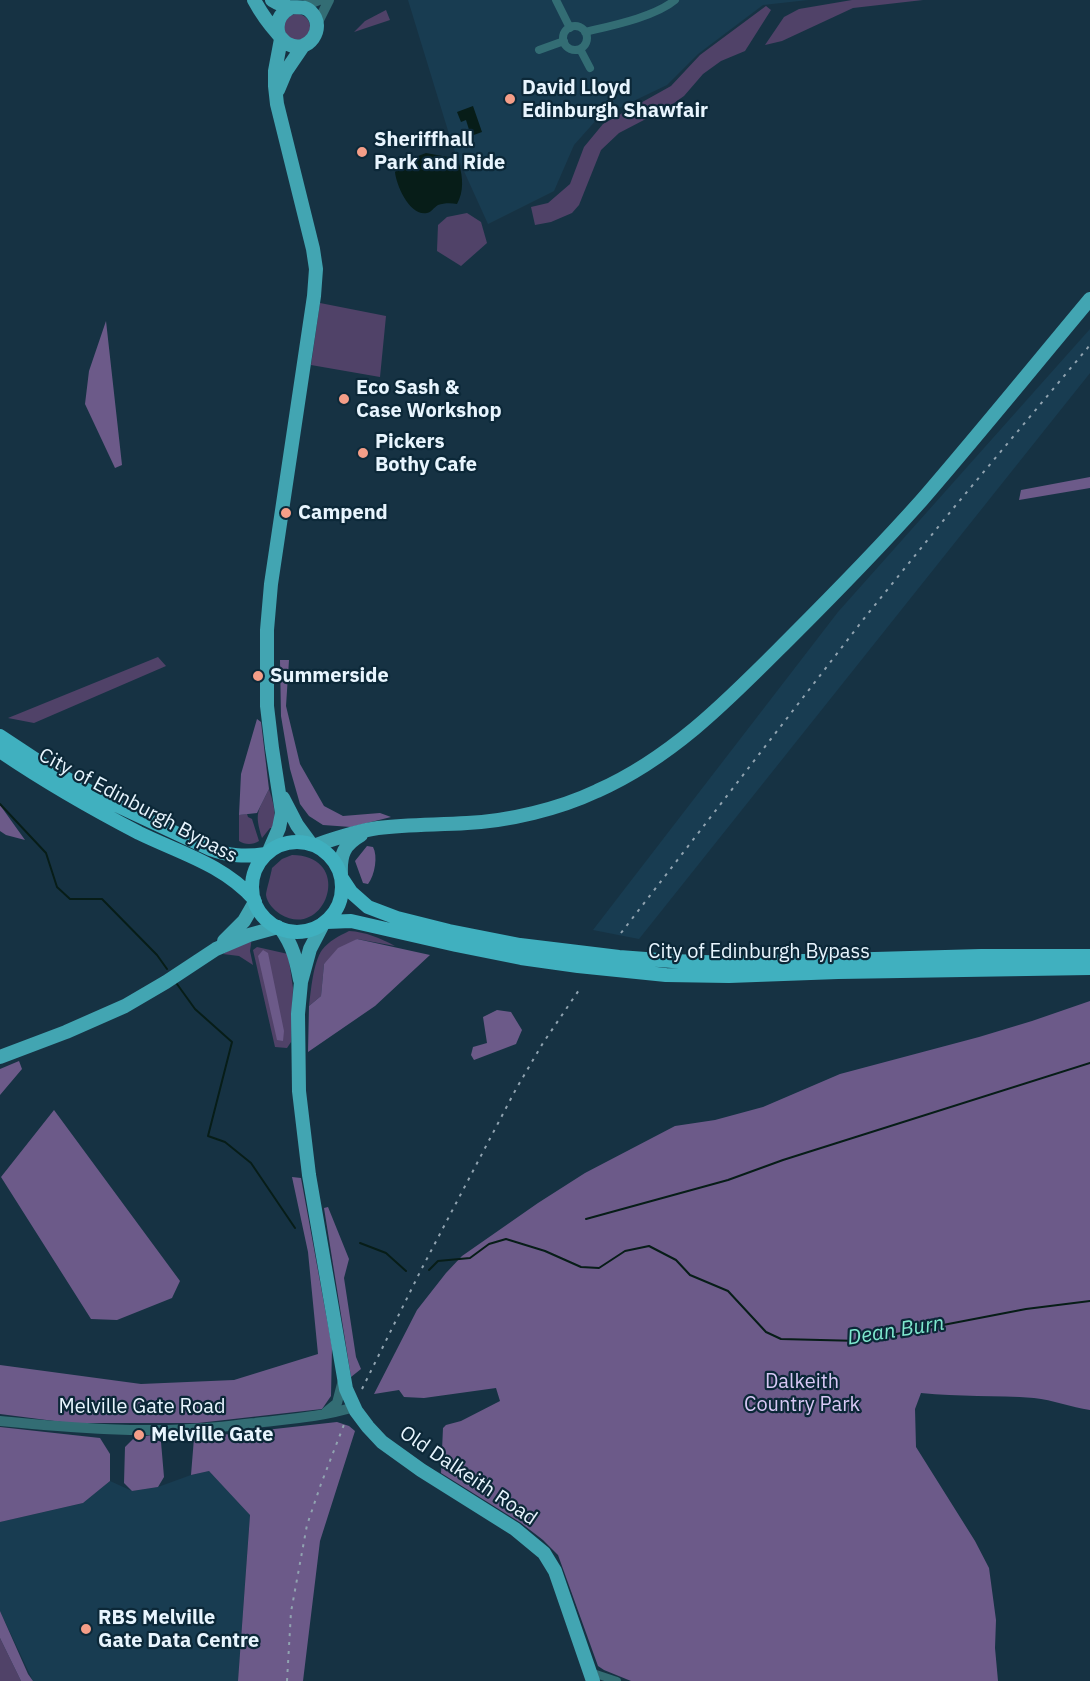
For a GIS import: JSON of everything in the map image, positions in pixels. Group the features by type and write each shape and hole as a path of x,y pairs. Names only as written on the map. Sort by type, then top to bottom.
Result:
{"highway":[{"name":"City of Edinburgh Bypass","path":"0,736 50,769 101,798 210,849 223,854 240,856 267,853"},
{"name":"City of Edinburgh Bypass","path":"0,751 104,814 223,872 247,891 254,900"},
{"path":"295,842 314,844 330,856 341,876 342,887 341,897 333,914 324,923 301,932 279,928 265,918 254,900 252,891 254,875 260,860 267,853 286,843 295,842"},
{"name":"City of Edinburgh Bypass","path":"341,876 351,892 368,907 397,918 520,945 619,957 672,962 733,963 1090,956"},
{"name":"City of Edinburgh Bypass","path":"324,923 351,921 521,958 666,975 729,976 1090,968"}],"main road":[{"path":"254,0 274,40 278,59"},
{"path":"272,0 312,13 317,24 316,34 303,46 286,71 276,94"},
{"path":"267,853 275,839 282,813 267,706 267,630 316,269 276,94 275,71 280,37 277,29 280,16 285,11 296,7"},
{"path":"266,21 287,44 303,46"},
{"path":"279,791 297,825 314,844 394,826 469,824 491,821 570,802 627,776 668,751 727,700 860,568 920,502 1090,299"},
{"path":"341,876 340,863 346,847 355,838 368,831"},
{"path":"216,949 243,922 254,900"},
{"path":"301,982 310,949 324,923"},
{"path":"0,1057 124,1006 216,949 249,935 279,928 294,950 301,982"},
{"name":"Old Dalkeith Road","path":"301,982 298,1014 298,1067 306,1157 343,1378 354,1407 368,1427 387,1446 411,1464 515,1529 544,1553 555,1571 591,1676"}],"street":[{"path":"296,7 319,0"},
{"path":"317,24 328,0"},
{"path":"556,0 570,28"},
{"path":"585,32 586,42 580,49 568,48 564,41 564,33 570,28 578,27 585,32 612,26 664,9 675,0"},
{"path":"538,50 564,41"},
{"path":"580,49 590,68"},
{"path":"320,1415 329,1411 337,1403 343,1378"},
{"name":"Melville Gate Road","path":"0,1421 66,1426 171,1429 218,1427 320,1415 354,1407"},
{"path":"591,1676 617,1681"}],"shaded area":[{"path":"408,0 808,0 763,5 698,54 667,85 598,118 574,145 554,191 488,224 453,147"},
{"path":"852,0 923,0 853,8 782,41 765,45 784,17 799,9"},
{"path":"766,6 771,10 745,51 721,61 703,74 684,96 667,108 619,133 601,150 579,205 572,213 551,222 535,225 531,207 548,203 570,184 584,147 603,124 671,86 700,55"},
{"path":"386,10 390,20 354,32 365,21"},
{"path":"297,14 306,18 310,27 306,36 297,40 288,36 284,27 288,18"},
{"path":"473,106 482,132 471,136 466,120 461,122 457,112"},
{"path":"426,153 448,157 459,164 462,189 457,204 440,204 429,212 421,213 405,199 395,172 405,161"},
{"path":"467,213 481,222 487,243 461,266 437,251 438,225 447,217"},
{"path":"320,303 386,316 380,377 311,365"},
{"path":"1090,329 1090,373 639,939 593,930 838,612"},
{"path":"158,657 166,666 34,723 8,718"},
{"path":"269,789 275,818 273,828 270,828 262,838 258,812"},
{"path":"247,814 252,819 259,841 252,844 239,841 239,815"},
{"path":"292,855 312,859 323,869 328,881 327,895 320,908 310,917 296,920 280,914 269,903 266,895 272,868 282,859"},
{"path":"349,931 373,936 395,946 357,939 324,964 321,996 309,1006 316,962 322,950"},
{"path":"252,937 250,951 253,965 239,956 223,954 246,940"},
{"path":"257,947 288,954 293,988 291,1042 287,1048 275,1047 253,950"},
{"path":"209,1471 250,1514 238,1681 33,1681 0,1611 0,1522 83,1503 110,1481 132,1491 158,1487"},
{"path":"0,1638 21,1681 0,1681"}],"green space":[{"path":"106,321 122,465 115,468 85,404 89,371"},
{"path":"1090,477 1090,488 1019,500 1021,490"},
{"path":"280,660 289,660 286,706 300,764 324,806 343,816 380,813 391,817 351,827 323,825 309,816 300,804 290,769 281,716"},
{"path":"257,719 261,722 269,789 257,813 239,815 241,774"},
{"path":"0,805 25,840 0,831"},
{"path":"367,846 373,847 375,851 375,866 368,884 363,883 355,861"},
{"path":"357,939 430,955 375,1006 308,1052 309,1006 321,996 324,964 338,948"},
{"path":"263,950 268,953 284,1031 283,1041 277,1040 258,956"},
{"name":"Dalkeith Country Park","path":"1090,1001 1090,1410 1034,1398 921,1393 915,1409 916,1447 975,1541 989,1568 996,1620 995,1648 998,1681 631,1681 598,1666 558,1555 521,1523 441,1473 443,1428 500,1401 496,1388 424,1398 404,1397 399,1390 374,1394 417,1310 462,1256 585,1173 675,1126 715,1120 763,1107 840,1074 979,1037"},
{"path":"497,1010 511,1012 522,1030 516,1044 474,1060 471,1055 473,1047 487,1043 483,1017"},
{"path":"19,1061 22,1069 0,1095 0,1069"},
{"path":"54,1110 180,1281 172,1298 117,1320 91,1319 1,1177"},
{"path":"292,1177 301,1178 332,1347 331,1396 322,1409 198,1423 70,1423 0,1414 0,1365 141,1384 234,1380 318,1354 308,1252"},
{"path":"328,1207 349,1259 344,1278 356,1357 361,1369 351,1377 324,1208"},
{"path":"337,1422 355,1431 320,1541 303,1681 238,1681 250,1515 209,1471 191,1475 194,1438"},
{"path":"0,1427 100,1438 110,1454 110,1481 83,1503 0,1522"},
{"path":"152,1435 161,1442 164,1477 158,1487 132,1491 124,1483 125,1447 134,1438"},
{"path":"0,1611 33,1681 21,1681 0,1638"}],"waterway":[{"name":"Dean Burn","path":"0,804 46,853 57,887 70,899 102,899 157,955 167,969"},
{"name":"Dean Burn","path":"177,984 195,1009 232,1042 208,1136 225,1142 251,1163 295,1228"},
{"path":"586,1219 728,1180 783,1160 1090,1063"},
{"name":"Dean Burn","path":"429,1270 438,1261 470,1258 489,1244 506,1239 545,1251 581,1267 599,1268 625,1251 649,1246 676,1260 690,1275 728,1291 766,1332 781,1339 860,1341 1026,1309 1090,1301"},
{"name":"Dean Burn","path":"360,1243 386,1253 406,1271"}],"railway":[{"path":"621,933 866,616 1090,345"},
{"path":"362,1389 421,1270 516,1089 543,1043 579,990"},
{"path":"287,1681 291,1612 307,1525 345,1422"}],"place":[{"name":"David Lloyd Edinburgh Shawfair","path":"510,99"},
{"name":"Sheriffhall Park and Ride","path":"362,152"},
{"name":"Eco Sash & Case Workshop","path":"344,399"},
{"name":"Pickers Bothy Cafe","path":"363,453"},
{"name":"Campend","path":"286,513"},
{"name":"Summerside","path":"258,676"},
{"name":"Melville Gate","path":"139,1435"},
{"name":"RBS Melville Gate Data Centre","path":"86,1629"}]}
